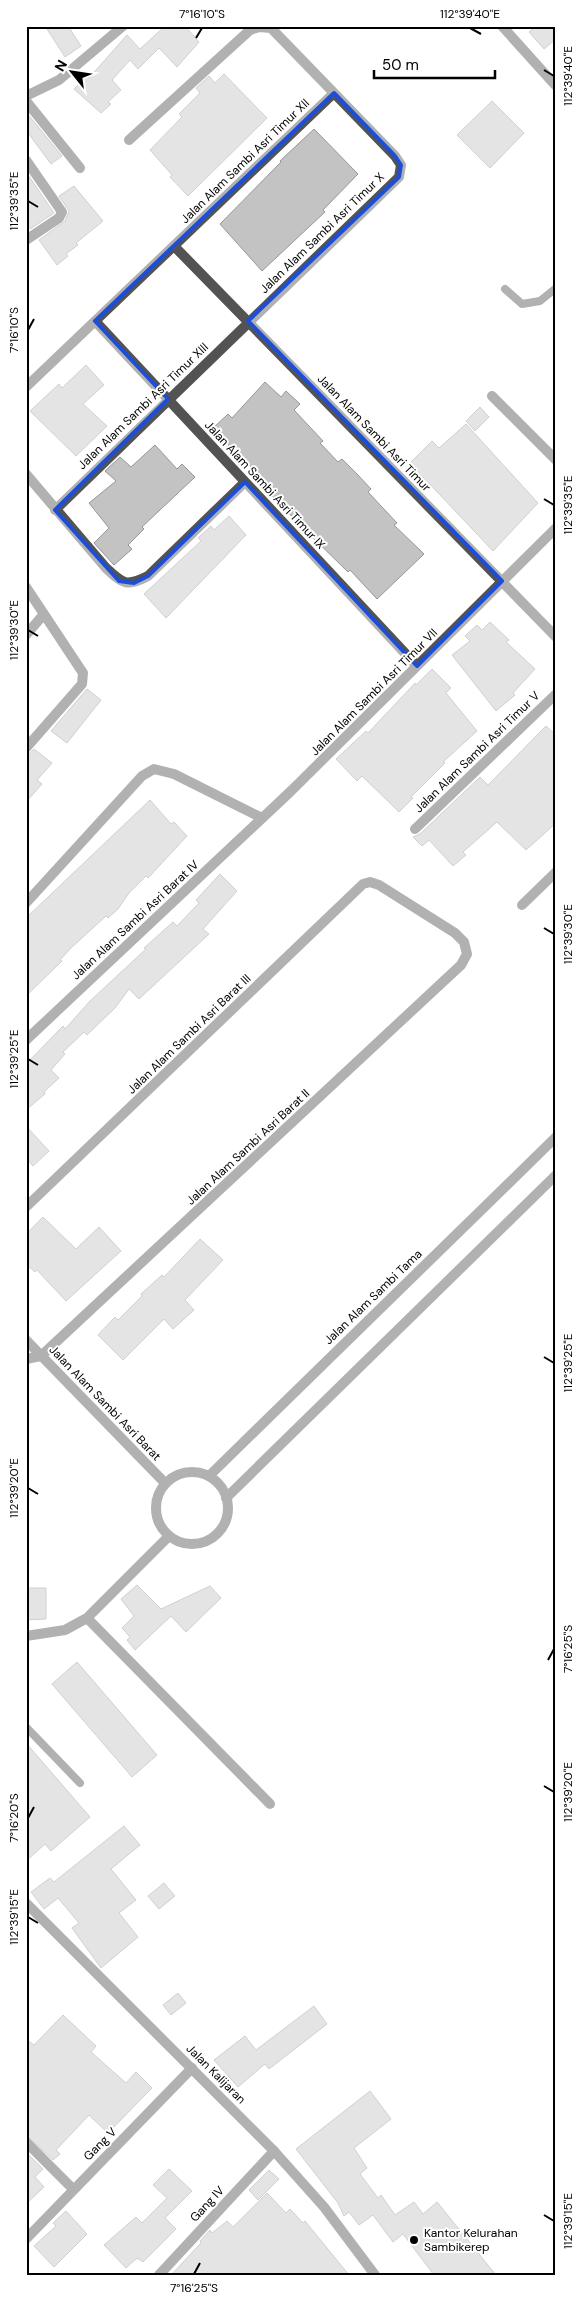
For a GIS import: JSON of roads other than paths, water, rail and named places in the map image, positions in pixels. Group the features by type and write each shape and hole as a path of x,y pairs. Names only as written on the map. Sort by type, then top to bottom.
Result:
{"street":[{"path":"26,96 59,80 123,26"},
{"path":"502,26 556,86"},
{"name":"Jalan Alam Sambi Asri Timur X","path":"129,140 250,30 260,27 271,28 395,156 401,165 399,177 248,321"},
{"name":"Jalan Alam Sambi Asri Timur XII","path":"26,387 334,93"},
{"path":"26,101 80,168"},
{"path":"26,160 62,212 59,218 26,240"},
{"name":"Jalan Alam Sambi Asri Timur","path":"174,246 556,637"},
{"name":"Jalan Alam Sambi Asri Timur XIII","path":"55,510 248,321"},
{"name":"Jalan Alam Sambi Asri Timur IX","path":"95,322 417,666"},
{"path":"492,396 556,460"},
{"path":"26,474 55,510 119,581 134,583 148,576 245,482"},
{"name":"Jalan Alam Sambi Asri Timur VII","path":"265,815 556,528"},
{"path":"26,587 83,673 82,684 26,748"},
{"path":"26,635 44,614"},
{"name":"Jalan Alam Sambi Asri Timur V","path":"415,829 556,694"},
{"path":"26,903 142,776 154,769 174,774 265,815"},
{"name":"Jalan Alam Sambi Asri Barat IV","path":"26,1040 265,815"},
{"path":"522,905 556,872"},
{"name":"Jalan Alam Sambi Asri Barat III","path":"26,1206 363,884 370,882 455,933 464,942 467,954"},
{"name":"Jalan Alam Sambi Asri Barat II","path":"41,1356 461,965 467,954"},
{"name":"Jalan Alam Sambi Tama","path":"208,1476 556,1137"},
{"path":"226,1498 556,1175"},
{"name":"Jalan Alam Sambi Asri Barat","path":"26,1340 165,1483"},
{"path":"26,1360 41,1356"},
{"path":"194,1471 216,1481 226,1498 226,1518 213,1536 203,1542 191,1544 180,1542 169,1536 161,1527 156,1516 156,1504 159,1493 165,1483 178,1474 194,1471"},
{"path":"26,1636 65,1630 87,1618 169,1536"},
{"path":"87,1618 270,1804"},
{"name":"Jalan Kalijaran","path":"26,1903 274,2151 324,2207 375,2275"},
{"name":"Gang V","path":"26,2239 192,2068"},
{"path":"26,2142 73,2189"},
{"name":"Gang IV","path":"159,2275 274,2151"}],"lane":[{"path":"504,290 522,304 540,301 556,288"},
{"path":"26,1727 80,1783"}],"place":[{"name":"Kantor Kelurahan Sambikerep","path":"414,2240"}]}
